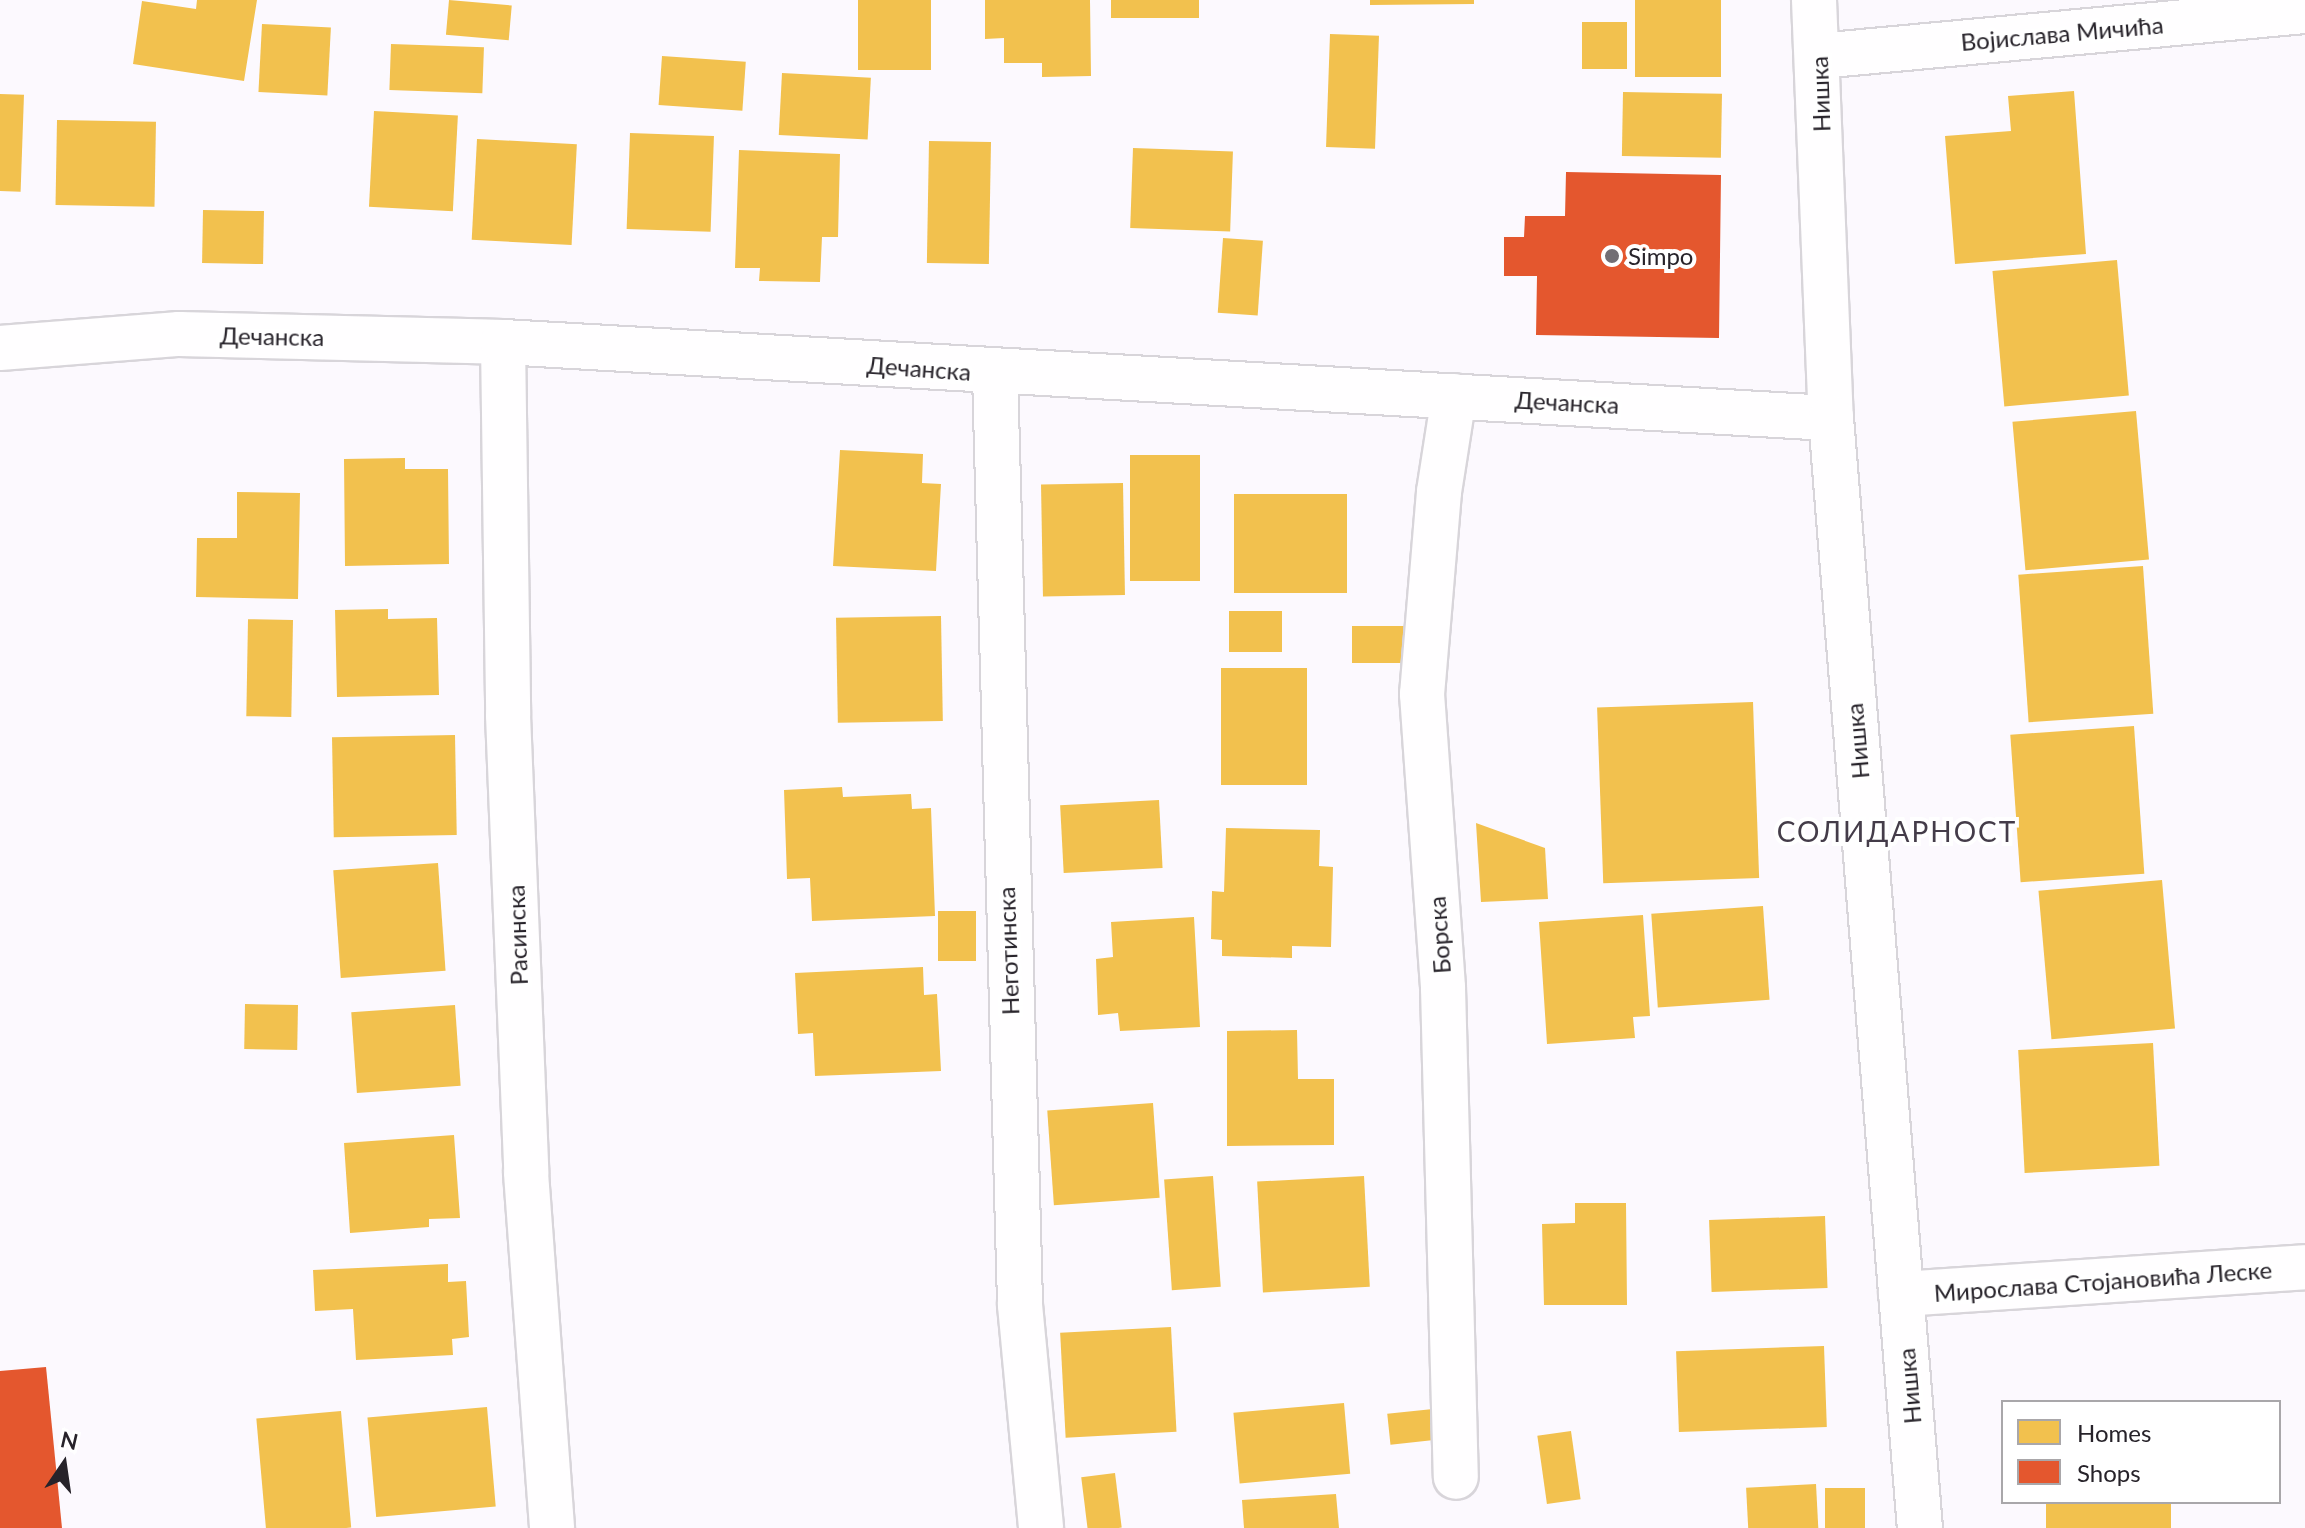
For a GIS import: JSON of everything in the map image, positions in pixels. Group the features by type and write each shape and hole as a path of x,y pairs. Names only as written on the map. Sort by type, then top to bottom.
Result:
{"street":[{"name":"Нишка","path":"1814,0 1819,56 1831,418 1920,1528"},
{"name":"Војислава Мичића","path":"1819,56 2305,11"},
{"name":"Дечанска","path":"4,349 179,334 503,342 995,373 1831,418"},
{"name":"Расинска","path":"503,342 508,715 524,1126 552,1528"},
{"name":"Неготинска","path":"995,373 1020,1305 1041,1528"},
{"name":"Борска","path":"1454,396 1439,492 1422,694 1443,988 1456,1477"},
{"name":"Мирослава Стојановића Леске","path":"1901,1294 2305,1267"}],"building: Homes":[{"path":"197,0 257,0 244,81 133,64 142,1 196,9"},
{"path":"449,0 512,5 509,40 446,35"},
{"path":"858,0 931,0 931,70 858,70"},
{"path":"985,0 1090,0 1091,76 1042,77 1042,63 1004,63 1004,38 985,39"},
{"path":"1111,0 1199,0 1199,18 1111,18"},
{"path":"1370,0 1474,0 1474,4 1370,5"},
{"path":"1635,0 1721,0 1721,77 1635,77"},
{"path":"1582,22 1627,22 1627,69 1582,69"},
{"path":"262,24 331,28 327,96 258,92"},
{"path":"1330,34 1379,36 1375,149 1326,147"},
{"path":"391,44 484,47 482,93 389,90"},
{"path":"662,56 746,62 742,111 659,105"},
{"path":"782,73 871,78 868,140 779,135"},
{"path":"2074,91 2086,254 1955,264 1945,136 2011,131 2008,96"},
{"path":"1623,92 1722,94 1721,158 1622,156"},
{"path":"0,94 24,95 21,192 0,191"},
{"path":"374,111 458,115 453,211 369,207"},
{"path":"57,120 156,122 155,207 56,205"},
{"path":"630,133 714,136 711,232 627,229"},
{"path":"477,139 577,144 572,245 472,240"},
{"path":"929,141 991,142 989,264 927,263"},
{"path":"1133,148 1233,151 1230,231 1130,228"},
{"path":"739,150 840,154 838,237 822,237 820,282 759,281 760,268 735,268"},
{"path":"203,210 264,211 263,264 202,263"},
{"path":"1223,238 1263,241 1258,316 1218,313"},
{"path":"2117,260 2129,395 2004,406 1992,271"},
{"path":"2136,411 2149,559 2025,570 2012,422"},
{"path":"840,450 923,454 922,483 941,484 936,571 833,566"},
{"path":"1130,455 1200,455 1200,581 1130,581"},
{"path":"405,458 405,469 448,469 449,564 345,566 344,459"},
{"path":"1123,483 1125,595 1043,596 1041,484"},
{"path":"237,492 300,493 298,599 196,597 197,538 237,538"},
{"path":"1234,494 1347,494 1347,593 1234,593"},
{"path":"2143,566 2153,714 2029,722 2018,575"},
{"path":"388,609 388,619 437,618 439,695 337,697 335,610"},
{"path":"1229,611 1282,611 1282,652 1229,652"},
{"path":"941,616 943,721 838,723 836,618"},
{"path":"248,619 293,620 291,717 246,716"},
{"path":"1352,626 1410,626 1410,663 1352,663"},
{"path":"1221,668 1307,668 1307,785 1221,785"},
{"path":"1753,702 1759,878 1603,883 1597,707"},
{"path":"2134,726 2144,874 2021,882 2010,735"},
{"path":"455,735 457,835 334,837 332,737"},
{"path":"842,787 843,797 911,794 912,809 931,808 935,916 812,921 810,878 787,879 784,790"},
{"path":"1159,800 1163,868 1064,873 1060,805"},
{"path":"1476,823 1545,848 1548,899 1481,902"},
{"path":"1226,828 1320,830 1319,866 1333,867 1331,947 1292,946 1292,958 1222,956 1222,940 1211,939 1212,891 1224,892"},
{"path":"438,863 446,971 341,978 333,870"},
{"path":"2162,880 2175,1028 2051,1039 2038,891"},
{"path":"1763,906 1770,1000 1658,1008 1651,914"},
{"path":"938,911 976,911 976,961 938,961"},
{"path":"1643,915 1650,1016 1633,1017 1635,1038 1547,1044 1539,922"},
{"path":"1194,917 1200,1027 1120,1031 1118,1013 1098,1015 1096,959 1113,957 1111,922"},
{"path":"923,967 924,995 937,994 941,1071 815,1076 813,1033 798,1034 795,973"},
{"path":"245,1004 298,1005 297,1050 244,1049"},
{"path":"455,1005 461,1086 357,1093 351,1012"},
{"path":"1297,1030 1298,1079 1334,1079 1334,1145 1227,1146 1227,1031"},
{"path":"2153,1043 2159,1166 2025,1173 2018,1050"},
{"path":"1153,1103 1160,1198 1054,1205 1047,1110"},
{"path":"454,1135 460,1218 429,1219 429,1227 350,1233 344,1143"},
{"path":"1213,1176 1221,1287 1172,1290 1164,1179"},
{"path":"1364,1176 1370,1287 1263,1292 1257,1182"},
{"path":"1575,1203 1626,1203 1627,1305 1544,1305 1542,1224 1575,1223"},
{"path":"1825,1216 1828,1288 1712,1292 1709,1220"},
{"path":"448,1264 448,1282 466,1281 469,1337 452,1339 453,1355 356,1360 353,1309 315,1311 313,1270"},
{"path":"1171,1327 1176,1432 1066,1438 1060,1333"},
{"path":"1824,1346 1827,1427 1679,1432 1676,1351"},
{"path":"1344,1403 1350,1474 1240,1483 1233,1413"},
{"path":"487,1407 496,1507 376,1517 367,1417"},
{"path":"1433,1409 1436,1440 1390,1445 1387,1414"},
{"path":"341,1411 351,1528 266,1528 256,1418"},
{"path":"1571,1431 1581,1499 1547,1504 1537,1436"},
{"path":"1115,1473 1122,1528 1087,1528 1081,1477"},
{"path":"1816,1484 1818,1528 1748,1528 1746,1488"},
{"path":"1825,1488 1865,1488 1865,1528 1825,1528"},
{"path":"1336,1494 1339,1528 1244,1528 1242,1500"},
{"path":"2046,1504 2171,1504 2171,1528 2046,1528"}],"building: Shops":[{"name":"Simpo","path":"1566,172 1721,175 1719,338 1536,335 1537,276 1504,276 1504,237 1524,237 1525,216 1565,216"},
{"path":"46,1367 62,1528 0,1528 0,1371"}],"place":[{"name":"Simpo","path":"1612,256"}],"district":[{"name":"СОЛИДАРНОСТ","path":"1897,831"}]}
